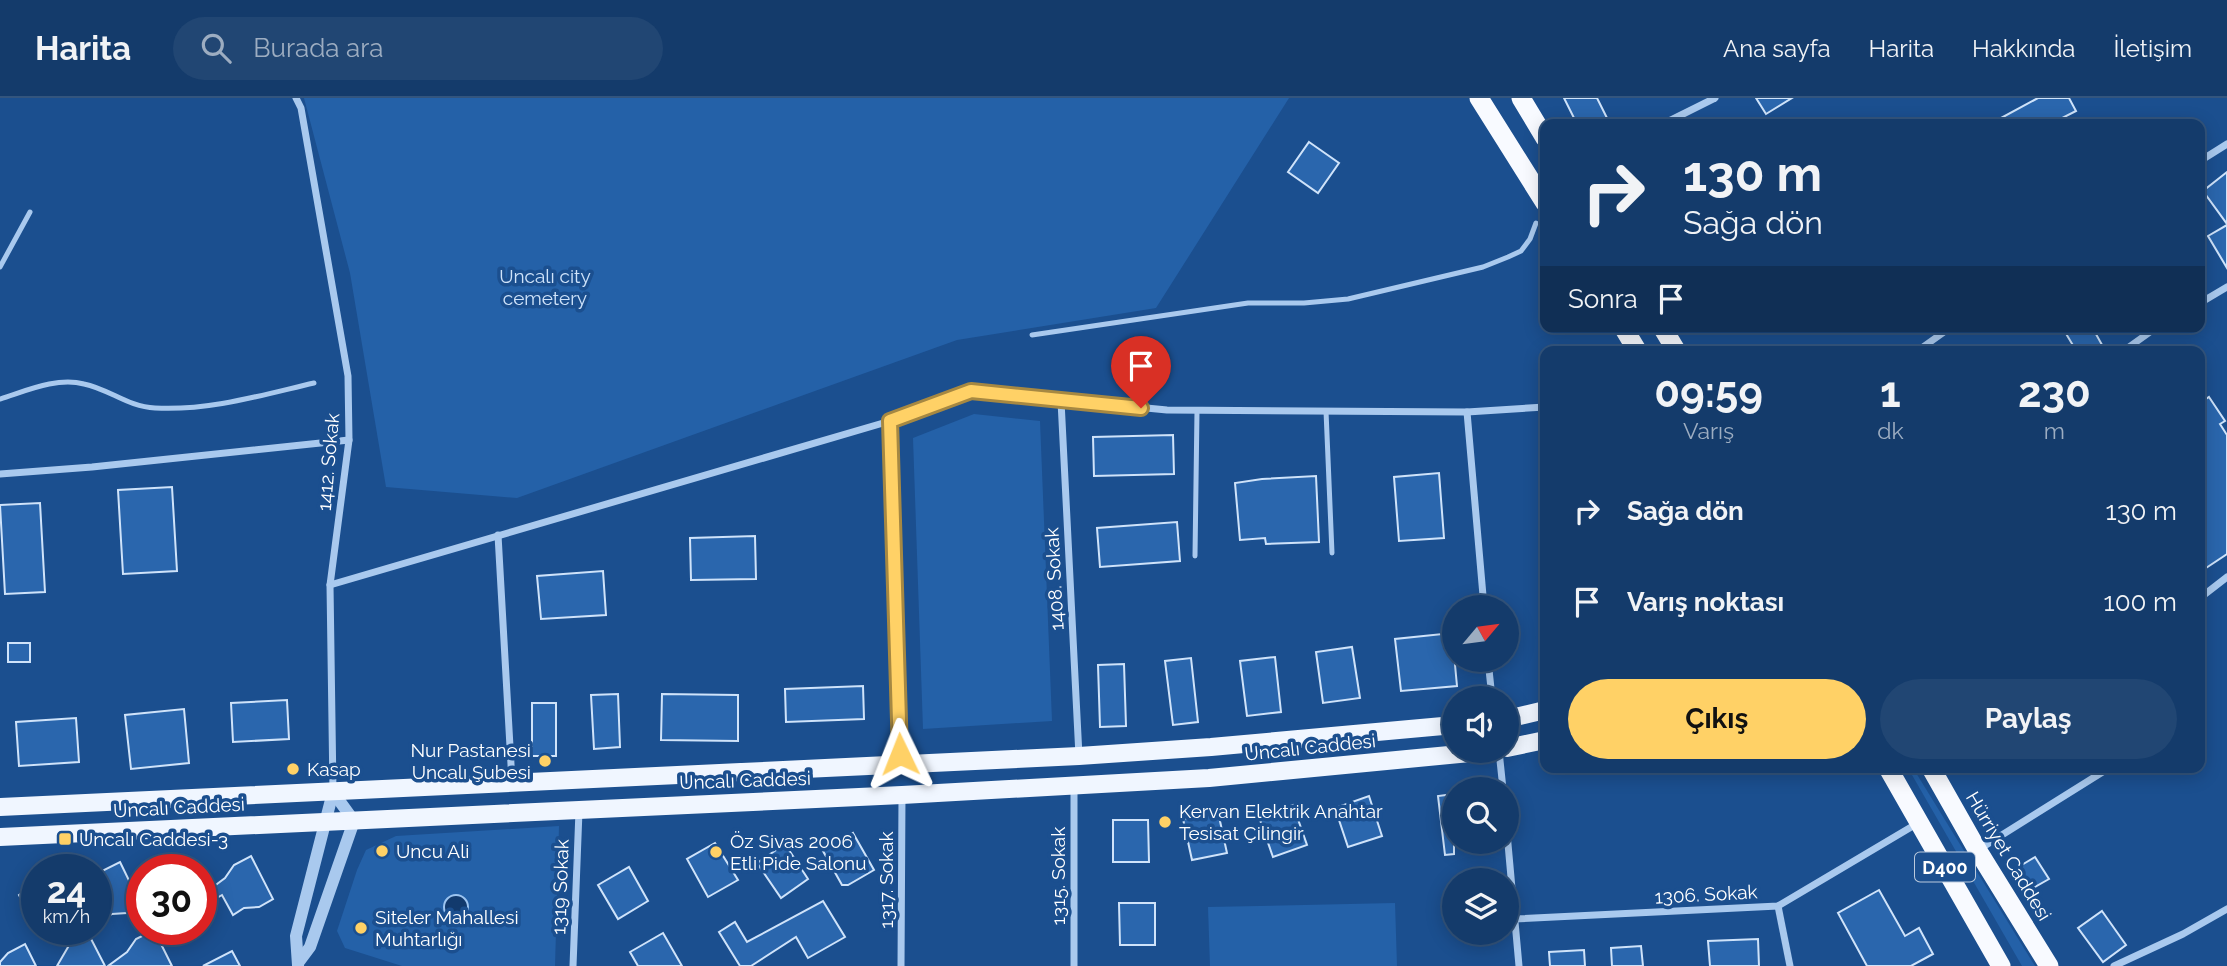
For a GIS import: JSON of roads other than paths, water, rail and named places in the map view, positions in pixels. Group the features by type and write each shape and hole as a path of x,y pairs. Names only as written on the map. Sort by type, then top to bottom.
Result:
{"highway":[{"path":"1479,98 1540,195"},
{"path":"1521,98 1540,130"},
{"name":"D400","path":"1891,773 2001,966"},
{"name":"Hürriyet Caddesi","path":"1934,773 2049,966"}],"main road":[{"path":"1519,716 1540,711"},
{"name":"Uncalı Caddesi","path":"0,807 1079,756 1442,726"},
{"path":"1519,745 1540,741"},
{"name":"Uncalı Caddesi","path":"0,838 1209,778 1442,756"}],"street":[{"name":"1412. Sokak","path":"296,98 301,108 348,376 349,440 330,585 333,792"},
{"path":"1673,119 1716,98"},
{"path":"2205,158 2227,144"},
{"path":"2205,300 2227,287"},
{"path":"1924,346 1943,333"},
{"path":"2130,346 2149,333"},
{"path":"330,585 890,421 971,391 1196,411 1467,412 1540,407"},
{"name":"1408. Sokak","path":"1061,401 1079,756"},
{"path":"1467,412 1483,595"},
{"path":"890,421 900,764"},
{"path":"0,474 349,440"},
{"path":"498,535 512,784"},
{"path":"2205,594 2227,577"},
{"path":"1978,851 2101,773"},
{"name":"1315. Sokak","path":"1074,785 1074,966"},
{"path":"301,965 296,936 333,792"},
{"path":"301,965 310,947 354,821 333,792"},
{"name":"1317. Sokak","path":"901,966 902,795"},
{"name":"1319 Sokak","path":"573,966 579,810"},
{"name":"1306. Sokak","path":"1519,919 1778,906 1919,822"},
{"path":"1778,906 1790,966"},
{"path":"2114,966 2183,934 2227,909"},
{"path":"1516,945 1518,966"}],"lane":[{"path":"0,267 30,212"},
{"path":"1032,335 1248,303 1304,303 1349,299 1483,267 1508,257 1521,251 1530,239 1536,223"},
{"path":"0,399 48,384 67,382 85,384 139,407 203,407 314,383"},
{"path":"1195,556 1196,411"},
{"path":"1326,411 1332,553"}],"place":[{"name":"Nur Pastanesi Uncalı Şubesi","path":"545,761"},
{"name":"Kasap","path":"293,769"},
{"name":"Kervan Elektrik Anahtar Tesisat Çilingir","path":"1165,822"},
{"name":"Uncalı Caddesi-3","path":"65,839"},
{"name":"Uncu Ali","path":"382,851"},
{"name":"Öz Sivas 2006 Etli Pide Salonu","path":"716,852"},
{"name":"Siteler Mahallesi Muhtarlığı","path":"361,928"}],"park label":[{"name":"Uncalı city cemetery","path":"545,287"}]}
